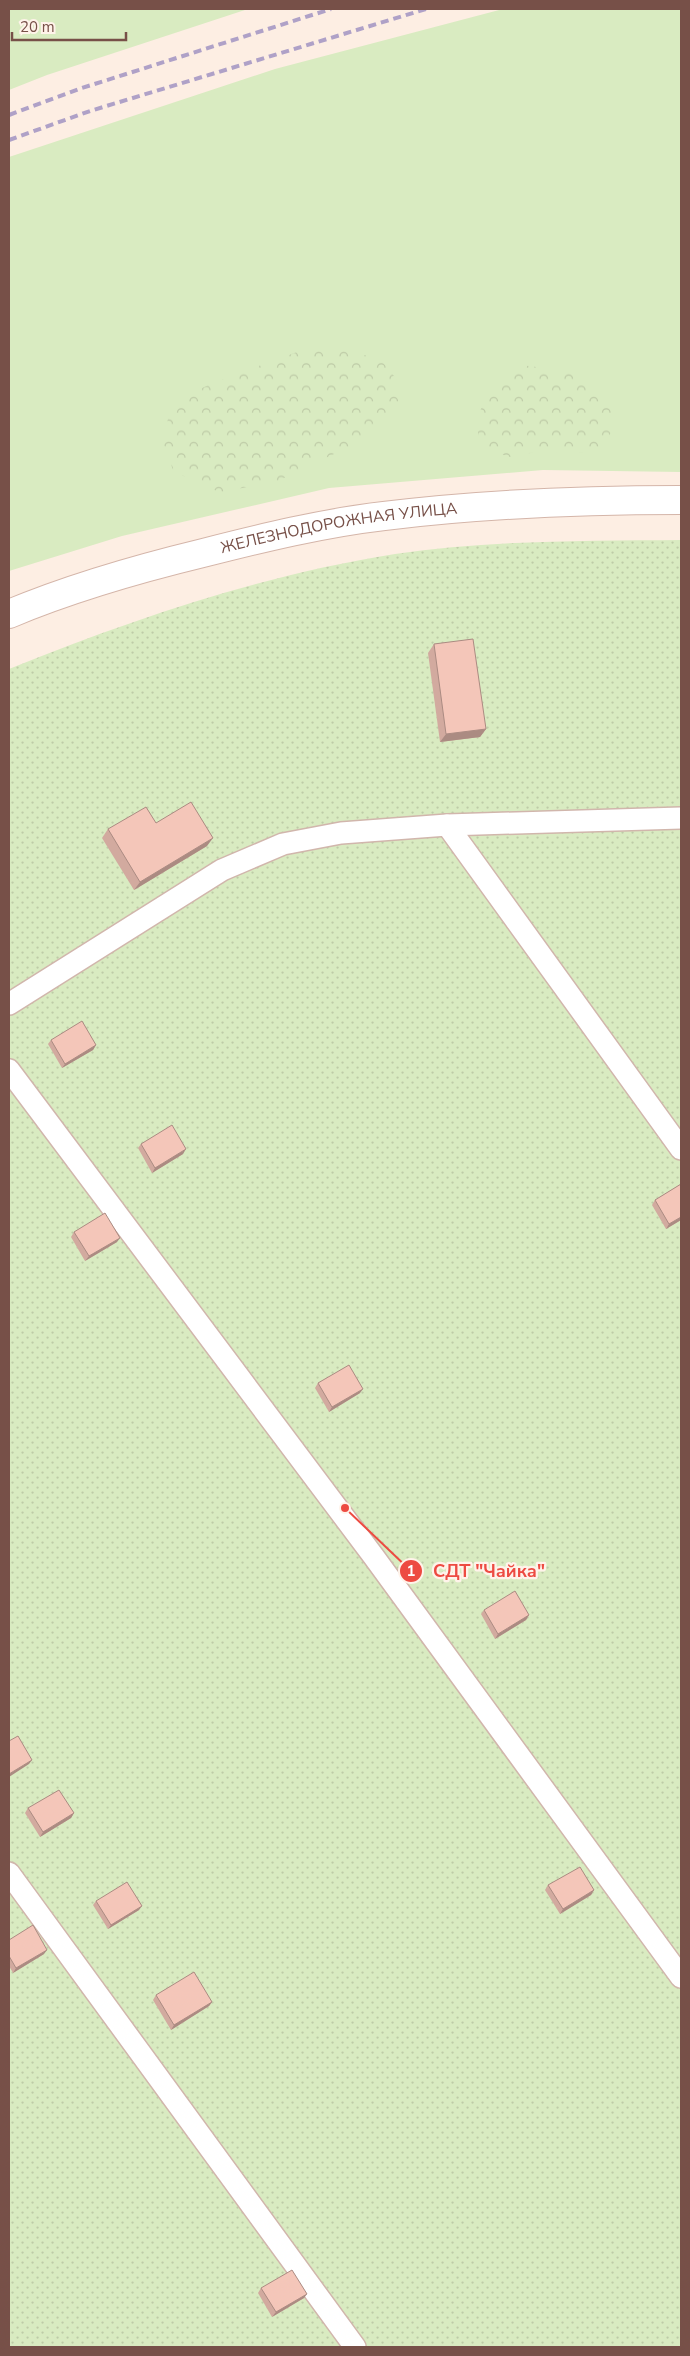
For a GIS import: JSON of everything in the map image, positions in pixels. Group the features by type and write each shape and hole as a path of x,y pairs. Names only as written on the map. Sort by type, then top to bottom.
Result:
{"main road":[{"name":"ЖЕЛЕЗНОДОРОЖНАЯ УЛИЦА","path":"9,614 86,585 152,565 318,527 382,516 455,509 615,500 681,500"}],"lane":[{"path":"9,1004 222,870 283,844 341,833 447,825 681,818"},
{"path":"447,825 681,1149"},
{"path":"9,1070 374,1557 681,1977"},
{"path":"9,1873 355,2347"}],"green space":[{"path":"9,9 248,9 47,75 9,90"},
{"path":"503,9 681,9 681,472 543,470 329,488 122,536 9,571 9,157 275,69"},
{"path":"341,347 382,361 398,381 399,399 390,419 363,440 278,481 222,492 203,487 173,470 163,442 169,414 189,394 215,382 297,352"},
{"path":"521,365 560,370 595,383 612,409 613,428 604,446 584,453 536,452 509,457 490,450 479,439 476,420 485,400 500,381"},
{"path":"681,540 681,2347 9,2347 9,669 151,616 247,586 345,563 430,549 466,546 538,542"}],"building":[{"path":"473,639 486,729 446,734 434,644"},
{"path":"191,802 213,838 140,882 108,829 146,807 156,823"},
{"path":"82,1021 96,1045 65,1064 51,1040"},
{"path":"172,1125 186,1149 155,1168 141,1144"},
{"path":"681,1184 681,1217 669,1224 655,1200"},
{"path":"105,1213 120,1238 89,1256 74,1232"},
{"path":"349,1365 363,1389 332,1407 318,1383"},
{"path":"515,1591 529,1615 498,1634 484,1610"},
{"path":"18,1736 32,1760 9,1774 9,1741"},
{"path":"59,1790 74,1813 43,1832 28,1808"},
{"path":"580,1867 594,1890 563,1909 548,1885"},
{"path":"127,1882 142,1906 111,1925 96,1901"},
{"path":"33,1925 47,1950 16,1968 9,1956 9,1940"},
{"path":"194,1972 212,2002 174,2025 156,1995"},
{"path":"292,2270 307,2294 276,2312 261,2288"}],"railway":[{"path":"9,115 82,88 331,9"},
{"path":"9,140 90,111 426,9"}],"place":[{"name":"СДТ \"Чайка\"","path":"345,1508"}]}
